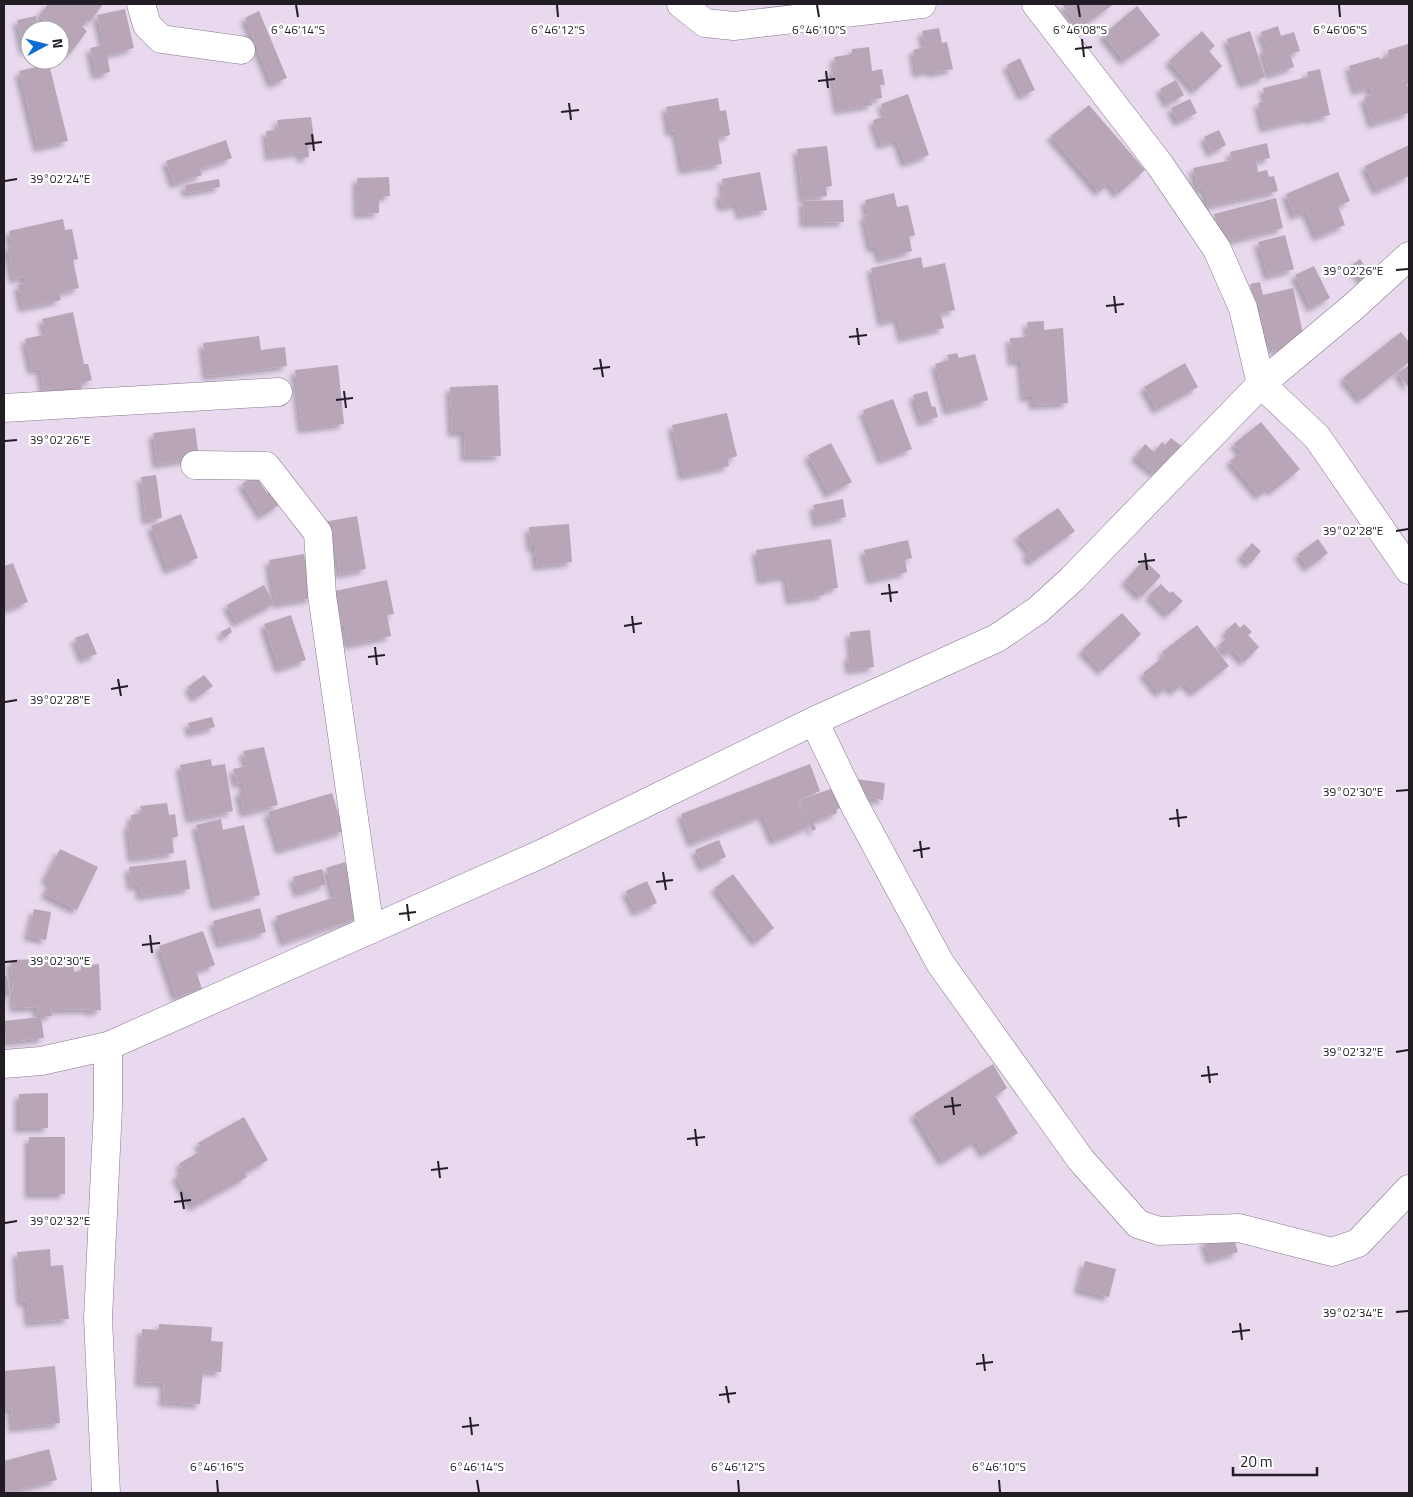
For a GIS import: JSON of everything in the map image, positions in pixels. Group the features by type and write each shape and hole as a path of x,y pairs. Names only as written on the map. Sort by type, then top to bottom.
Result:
{"street":[{"path":"141,4 148,25 161,39 241,50"},
{"path":"681,4 705,23 734,26 922,4"},
{"path":"1036,4 1160,165 1217,249 1243,308 1262,384 1317,437 1409,570"},
{"path":"4,1064 41,1061 108,1046 542,854 814,721 997,638 1038,610 1072,579 1262,384 1352,308 1409,256"},
{"path":"4,408 278,392"},
{"path":"194,465 266,466 318,533 322,595 370,930"},
{"path":"814,721 855,806 940,963 1080,1160 1138,1224 1159,1231 1238,1228 1332,1252 1358,1243 1409,1189"},
{"path":"106,1493 98,1318 108,1107 108,1046"}],"building":[{"path":"48,4 103,4 90,22 87,20 82,27 87,31 70,54 70,20 45,20 39,16"},
{"path":"1062,4 1114,4 1080,28"},
{"path":"1137,6 1160,35 1124,61 1103,35"},
{"path":"125,9 134,48 107,55 110,72 96,75 90,48 104,45 97,15"},
{"path":"259,11 287,78 272,84 245,18"},
{"path":"36,16 37,20 20,20 20,33 17,20"},
{"path":"1278,26 1281,36 1294,32 1300,51 1290,54 1294,67 1270,75 1262,50 1267,49 1261,32"},
{"path":"939,28 942,43 947,42 953,69 932,73 932,70 917,73 913,50 925,47 922,31"},
{"path":"1202,31 1215,46 1209,51 1222,66 1195,91 1169,61"},
{"path":"1250,31 1265,77 1243,84 1227,39"},
{"path":"1408,44 1409,84 1407,84 1409,91 1409,113 1372,124 1364,97 1372,95 1370,87 1356,91 1349,66 1379,57 1379,59 1389,57 1388,50"},
{"path":"869,47 872,71 882,69 885,85 880,85 882,98 871,100 872,105 838,110 832,70 836,69 834,57 852,54 852,49"},
{"path":"1020,58 1035,90 1022,96 1007,65"},
{"path":"1320,69 1330,115 1264,128 1258,103 1266,101 1263,88 1308,77 1307,72"},
{"path":"50,70 68,141 38,148 19,71"},
{"path":"1176,80 1184,95 1168,104 1160,89"},
{"path":"908,94 929,155 905,163 897,140 881,145 873,120 886,116 881,104"},
{"path":"718,98 720,111 726,110 730,135 718,138 722,164 683,170 676,131 670,132 666,107"},
{"path":"1190,99 1197,113 1178,122 1171,108"},
{"path":"1089,105 1145,170 1118,194 1109,183 1099,192 1051,136"},
{"path":"311,117 315,145 308,145 309,157 301,158 301,152 269,156 266,131 279,130 277,120"},
{"path":"1219,130 1226,145 1211,153 1204,137"},
{"path":"226,140 232,158 200,169 202,175 174,184 166,161"},
{"path":"1267,143 1270,158 1256,161 1258,172 1267,170 1269,177 1274,176 1278,191 1208,206 1204,188 1198,189 1193,168 1232,160 1230,152"},
{"path":"1409,145 1409,176 1377,191 1365,166"},
{"path":"827,146 832,186 826,187 827,196 803,199 797,149"},
{"path":"760,172 767,210 740,215 738,204 722,207 719,194 724,193 722,179"},
{"path":"1338,172 1350,201 1338,206 1345,225 1317,237 1306,211 1294,216 1286,194"},
{"path":"389,177 390,196 379,197 379,213 358,214 357,178"},
{"path":"219,179 220,187 186,193 185,185"},
{"path":"894,193 897,207 908,205 915,235 909,237 912,251 880,259 877,247 871,248 864,216 868,215 865,200"},
{"path":"1276,198 1283,228 1222,243 1214,214"},
{"path":"843,200 844,222 804,223 803,201"},
{"path":"63,219 65,230 72,229 78,259 73,260 79,288 59,293 61,300 23,308 18,285 25,283 24,277 14,279 7,247 12,246 9,231"},
{"path":"1285,235 1294,269 1268,276 1258,242"},
{"path":"921,257 923,268 945,263 955,310 940,313 944,328 902,338 898,318 882,322 871,268"},
{"path":"1360,259 1371,275 1362,281 1352,265"},
{"path":"1314,266 1330,298 1311,308 1295,275"},
{"path":"1260,282 1263,295 1293,288 1305,343 1273,351 1271,342 1264,343 1250,284"},
{"path":"73,312 84,364 88,364 92,380 81,383 82,389 64,393 63,387 44,389 40,369 32,370 25,339 46,334 42,319"},
{"path":"1044,321 1044,330 1063,328 1068,403 1033,405 1033,397 1024,397 1021,361 1012,361 1010,338 1029,337 1027,322"},
{"path":"1401,332 1409,342 1409,362 1361,400 1343,378"},
{"path":"259,336 261,350 285,347 287,366 207,376 203,343"},
{"path":"957,353 959,358 975,354 988,400 948,411 935,364 949,360 947,355"},
{"path":"1185,363 1198,387 1157,410 1144,387"},
{"path":"338,365 344,424 302,429 295,370"},
{"path":"1409,365 1409,388 1398,373"},
{"path":"498,385 501,456 465,457 464,432 452,432 450,387"},
{"path":"927,391 932,407 935,406 938,417 922,422 913,395"},
{"path":"893,399 912,449 882,460 863,410"},
{"path":"727,413 737,456 728,459 729,466 683,476 672,425"},
{"path":"1261,422 1300,469 1272,492 1269,488 1259,496 1230,461 1241,452 1234,444"},
{"path":"195,428 199,458 157,464 153,433"},
{"path":"1171,438 1183,447 1175,456 1173,454 1156,474 1135,457 1145,444 1154,452 1162,442 1165,445"},
{"path":"831,443 852,482 829,494 808,455"},
{"path":"156,475 162,518 146,520 141,477"},
{"path":"255,475 267,493 271,491 280,504 262,516 242,484"},
{"path":"843,499 846,517 817,523 813,505"},
{"path":"1058,508 1075,531 1032,562 1026,555 1030,552 1018,536"},
{"path":"181,514 198,558 168,570 151,526"},
{"path":"357,516 366,569 340,574 335,545 328,546 324,522"},
{"path":"569,524 572,562 537,566 535,547 531,547 529,527"},
{"path":"831,539 838,588 824,590 824,595 790,600 786,576 761,580 756,550"},
{"path":"1318,539 1328,553 1308,568 1298,554"},
{"path":"908,540 912,558 905,560 907,572 871,580 864,550"},
{"path":"1252,543 1261,551 1250,564 1241,556"},
{"path":"304,554 312,598 276,604 269,560"},
{"path":"1144,560 1161,576 1141,597 1125,581"},
{"path":"13,563 28,602 4,611 4,566"},
{"path":"387,580 394,614 387,615 391,636 348,645 345,626 342,626 335,591"},
{"path":"1161,584 1170,593 1172,591 1183,601 1168,615 1149,595"},
{"path":"264,585 274,604 237,623 227,605"},
{"path":"1122,613 1141,634 1102,671 1082,650"},
{"path":"291,615 306,660 279,669 264,624"},
{"path":"1235,622 1240,628 1244,624 1252,632 1248,635 1259,647 1244,662 1232,649 1228,654 1219,645 1229,636 1225,632"},
{"path":"1197,625 1229,666 1194,693 1185,683 1173,692 1169,686 1159,693 1143,673 1165,656 1162,652"},
{"path":"230,627 232,632 224,638 221,632"},
{"path":"870,630 874,667 850,670 848,656 852,656 850,632"},
{"path":"88,633 97,654 83,659 75,638"},
{"path":"204,675 213,686 196,698 188,687"},
{"path":"212,717 215,727 191,733 188,723"},
{"path":"264,747 278,805 244,813 239,791 245,790 243,782 237,784 233,769 247,766 243,751"},
{"path":"211,759 212,766 225,764 233,811 190,819 180,765"},
{"path":"810,764 820,791 798,800 808,827 774,841 763,815 692,843 681,814"},
{"path":"856,779 885,783 883,800 854,796"},
{"path":"833,788 840,808 836,810 837,813 813,822 816,829 812,831 800,800"},
{"path":"332,793 344,831 280,850 268,812"},
{"path":"167,803 169,815 175,814 178,836 172,838 174,853 132,858 128,825 132,824 131,815 142,813 140,806"},
{"path":"221,819 223,830 244,825 260,895 215,906 196,825"},
{"path":"719,840 726,857 703,867 695,850"},
{"path":"60,849 98,867 77,910 45,894 51,882 45,879"},
{"path":"186,860 190,889 141,896 139,885 131,886 129,867"},
{"path":"345,862 360,908 358,918 284,942 276,916 335,897 326,868"},
{"path":"322,869 326,884 298,893 293,877"},
{"path":"733,874 774,928 756,942 715,888"},
{"path":"647,881 657,903 636,912 626,891"},
{"path":"260,908 266,932 220,944 213,921"},
{"path":"34,909 51,912 46,940 28,936"},
{"path":"203,931 215,965 196,971 202,989 176,997 159,946"},
{"path":"66,958 67,962 73,962 74,972 81,971 81,966 99,964 101,1010 51,1010 52,1016 38,1016 37,1007 14,1008 11,960"},
{"path":"4,976 7,976 10,995 4,996"},
{"path":"41,1017 44,1038 6,1042 4,1021"},
{"path":"993,1064 1007,1088 995,1096 1018,1133 984,1154 976,1141 943,1162 914,1114"},
{"path":"48,1093 48,1128 19,1128 19,1094"},
{"path":"244,1117 268,1160 245,1173 247,1177 193,1207 176,1176 183,1171 179,1164 202,1150 198,1143"},
{"path":"29,1137 65,1137 65,1194 29,1194"},
{"path":"1232,1233 1238,1252 1210,1260 1204,1241"},
{"path":"50,1249 51,1266 63,1265 69,1319 29,1322 27,1301 21,1302 17,1252"},
{"path":"1085,1261 1116,1269 1109,1297 1078,1289"},
{"path":"159,1324 212,1327 211,1341 223,1342 221,1372 203,1371 200,1404 163,1402 164,1383 139,1382 142,1329 159,1330"},
{"path":"55,1366 60,1423 13,1428 11,1408 4,1409 4,1371"},
{"path":"49,1449 57,1480 4,1493 4,1461"}]}
